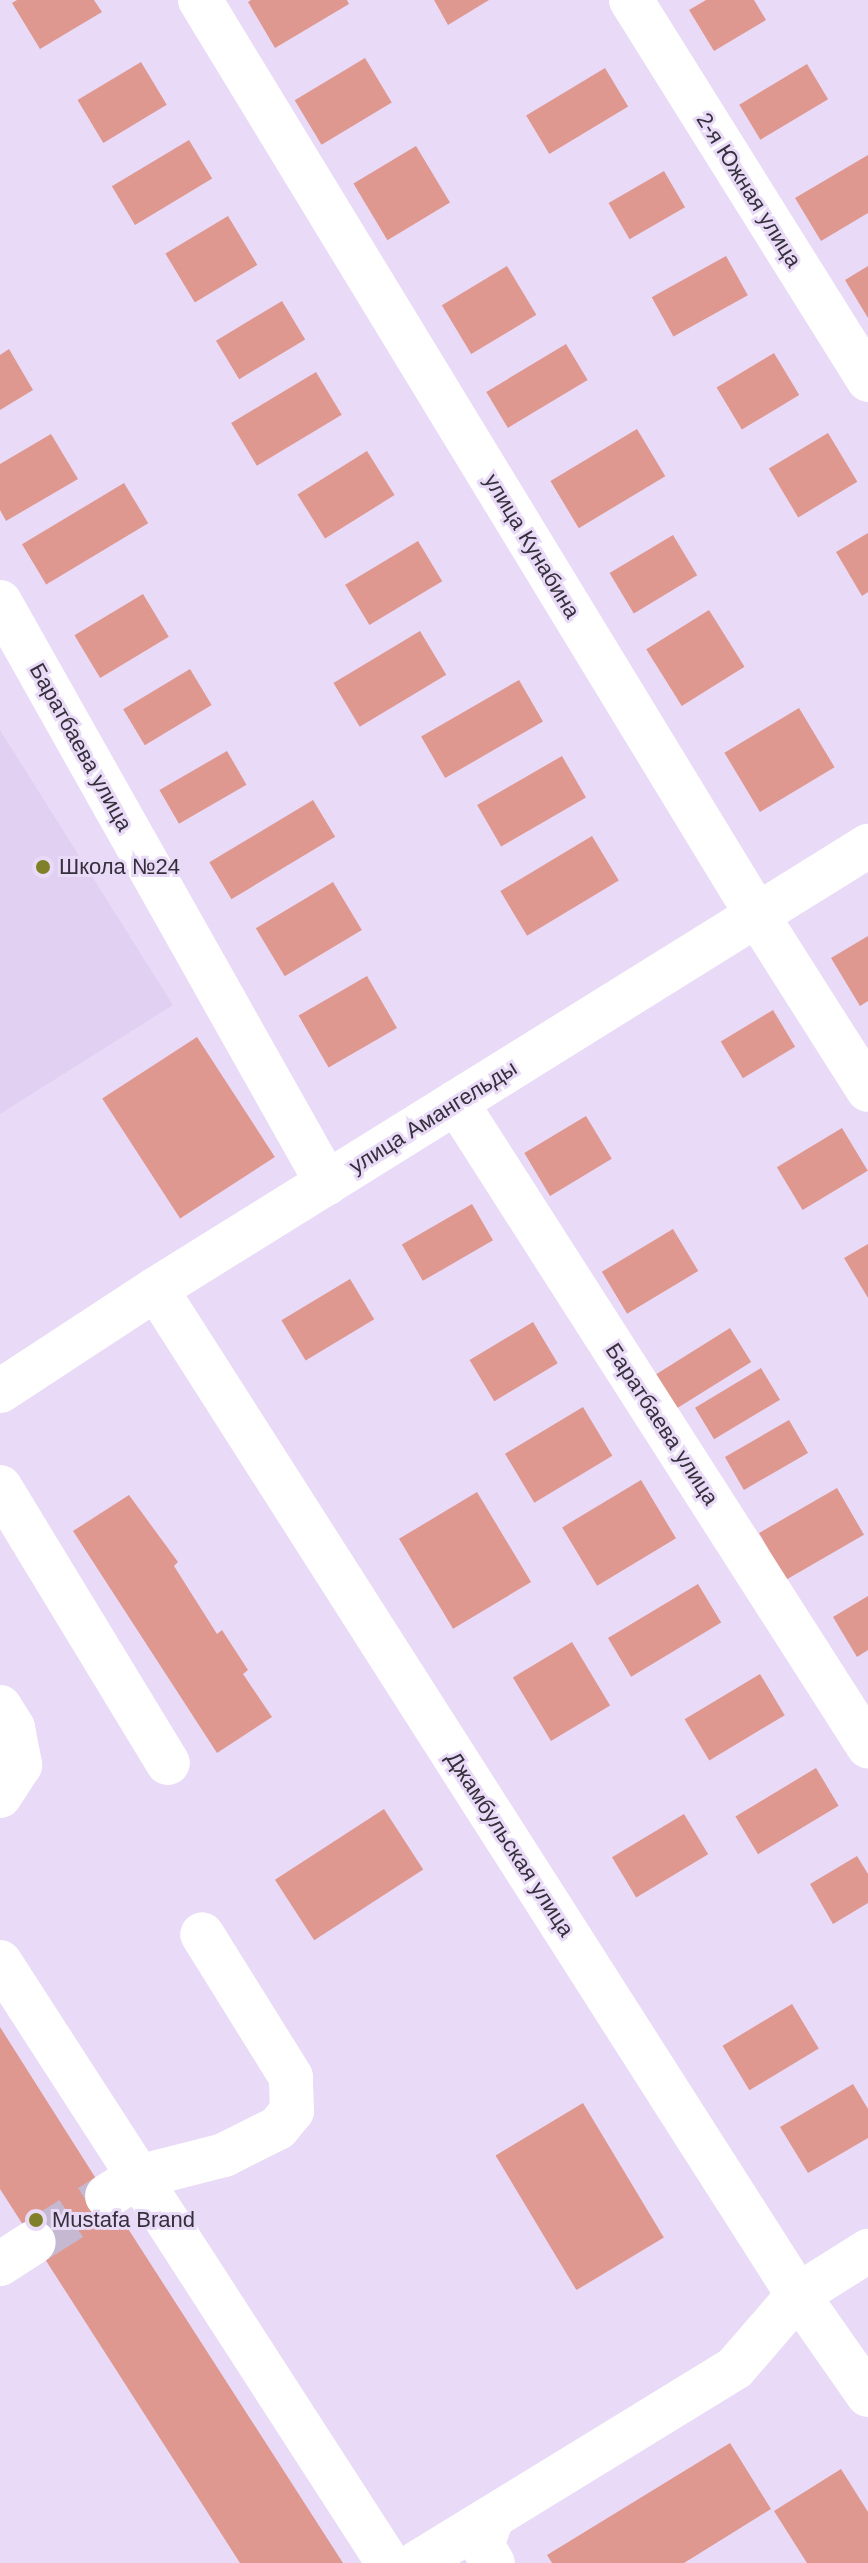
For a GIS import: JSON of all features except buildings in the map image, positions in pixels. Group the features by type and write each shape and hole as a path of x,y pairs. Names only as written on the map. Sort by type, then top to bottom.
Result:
{"street":[{"name":"улица Кунабина","path":"200,0 757,915 868,1090"},
{"name":"2-я Южная улица","path":"631,0 868,380"},
{"name":"Баратбаева улица","path":"0,602 327,1183"},
{"name":"улица Амангельды","path":"0,1391 156,1289 868,846"},
{"name":"Баратбаева улица","path":"456,1102 868,1746"},
{"name":"Джамбульская улица","path":"156,1289 798,2295 868,2395"},
{"path":"0,1487 168,1763"},
{"path":"0,1707 13,1728 20,1765 0,1796"},
{"path":"123,2186 224,2155 278,2128 292,2111 291,2077 202,1934"},
{"path":"0,1962 123,2186 388,2563"},
{"path":"417,2563 735,2368 798,2295 868,2251"},
{"path":"492,2518 482,2545 493,2563"}],"shaded area":[{"name":"Школа №24","path":"0,730 173,1005 0,1114"}],"tunnel":[{"path":"34,2242 107,2196"}],"place":[{"name":"Школа №24","path":"43,867"},
{"name":"Mustafa Brand","path":"36,2220"}]}
